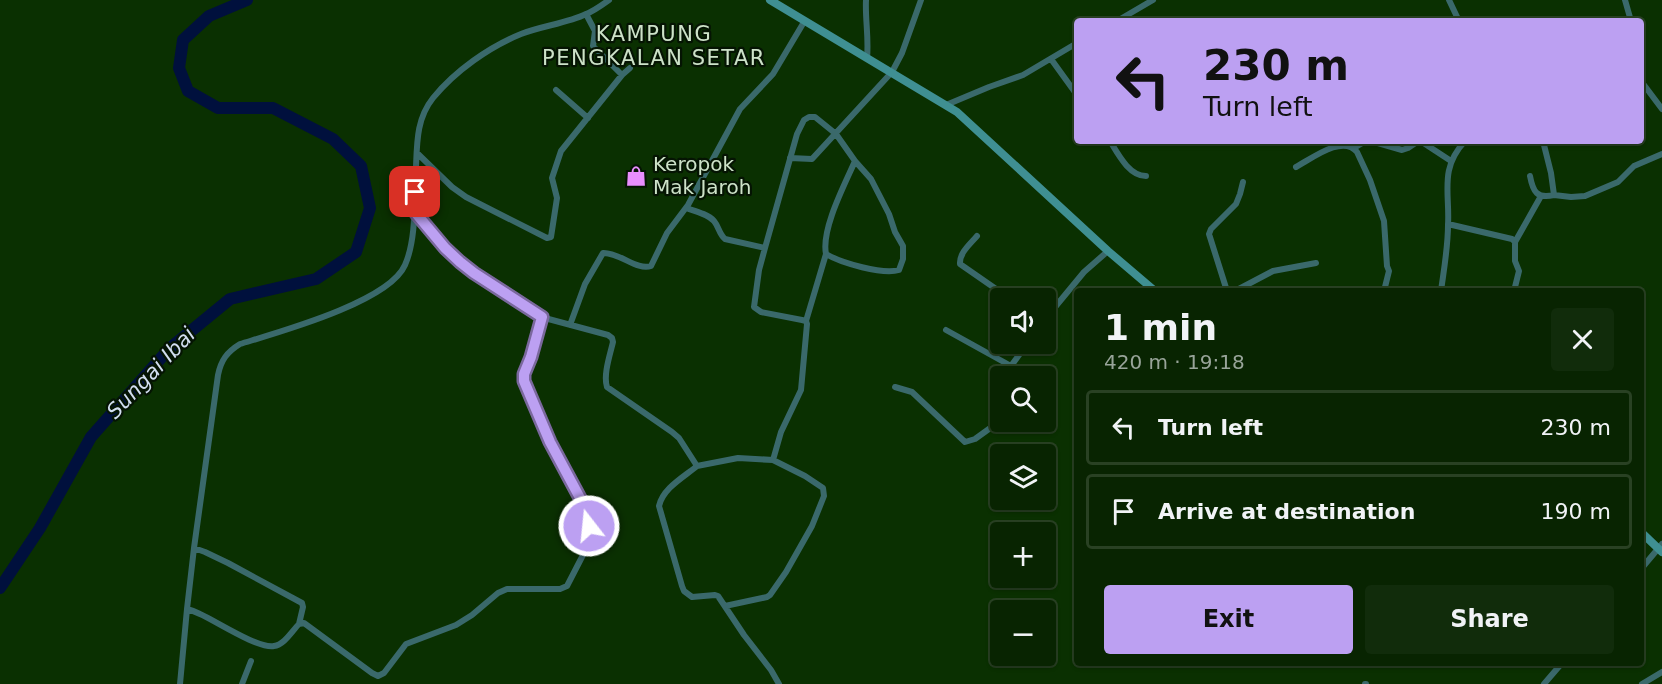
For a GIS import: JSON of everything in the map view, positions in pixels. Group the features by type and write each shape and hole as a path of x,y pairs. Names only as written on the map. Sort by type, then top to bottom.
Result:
{"main road":[{"path":"770,0 963,117 1108,251 1151,288"},
{"path":"1644,535 1661,549"}],"street":[{"path":"180,684 185,624 199,550 218,375 224,357 240,344 332,315 382,290 396,280 402,273 412,245 417,136 422,115 441,89 468,65 500,44 521,34 586,14 609,0"},
{"path":"866,0 867,58"},
{"path":"790,158 812,159 892,72 921,0"},
{"path":"1122,18 1153,0"},
{"path":"1449,0 1458,18"},
{"path":"1625,0 1630,18"},
{"path":"586,14 595,31 593,46 622,75"},
{"path":"570,326 585,284 603,253 612,253 644,267 651,266 668,233 686,208 740,109 773,74 804,22"},
{"path":"946,105 1023,75 1074,45"},
{"path":"1051,59 1074,91"},
{"path":"417,153 452,187 466,197 547,238 552,236 557,198 552,184 552,174 561,151 630,68"},
{"path":"1644,85 1662,109"},
{"path":"556,90 588,118"},
{"path":"806,321 761,312 754,307 759,270 790,158 800,127 809,117 814,117 836,134 871,179 886,206 895,232 903,246 903,259 899,270 893,272 856,266 826,254"},
{"path":"1112,144 1132,172 1139,176 1146,176"},
{"path":"1354,148 1361,144"},
{"path":"1381,144 1402,150 1414,144"},
{"path":"1425,144 1451,161"},
{"path":"1441,288 1449,224 1447,178 1451,161 1463,144"},
{"path":"1544,144 1554,195"},
{"path":"1296,167 1335,146 1346,145 1354,148 1370,180 1384,221 1389,271 1385,288"},
{"path":"1530,176 1532,187 1541,196 1585,196 1618,182 1634,166 1662,154"},
{"path":"773,460 781,432 801,390 806,321 826,254 831,217 855,161"},
{"path":"1226,288 1209,234 1211,229 1236,204 1243,182"},
{"path":"1515,288 1519,271 1515,261 1515,242 1541,196"},
{"path":"686,208 715,222 725,238 765,248"},
{"path":"414,211 460,262 542,317 612,338 606,377 607,387 679,438 697,466"},
{"path":"1449,224 1512,239 1515,242"},
{"path":"977,236 959,259 960,264 995,288"},
{"path":"1056,306 1084,272 1108,251"},
{"path":"1241,288 1273,271 1316,263"},
{"path":"299,624 308,626 378,676 384,673 406,644 456,626 501,591 560,589 567,586 584,555 588,543 589,526 580,498 550,442 524,381 524,374 542,317"},
{"path":"946,330 1011,366 1020,354"},
{"path":"895,387 912,392 965,442 975,439 990,428"},
{"path":"725,606 770,595 786,572 812,525 824,496 823,488 773,460 738,458 697,466 667,491 659,506 684,591 692,597 718,596 744,634 771,670 778,684"},
{"path":"1644,566 1661,549"},
{"path":"189,610 229,630 274,647 299,624 303,607 302,603 199,550"},
{"path":"242,684 251,661"},
{"path":"1544,684 1559,666"},
{"path":"1642,684 1662,672"}],"waterway":[{"name":"Sungai Ibai","path":"0,588 40,528 91,437 169,349 230,299 316,279 356,252 370,208 361,166 333,139 273,108 218,108 188,91 179,68 183,40 209,16 247,0"}],"place":[{"name":"Keropok Mak Jaroh","path":"636,176"}],"district":[{"name":"KAMPUNG PENGKALAN SETAR","path":"654,46"}],"route":[{"path":"415,192 414,211 452,256 542,317 524,374 524,381 550,442 580,498 589,526"}]}
